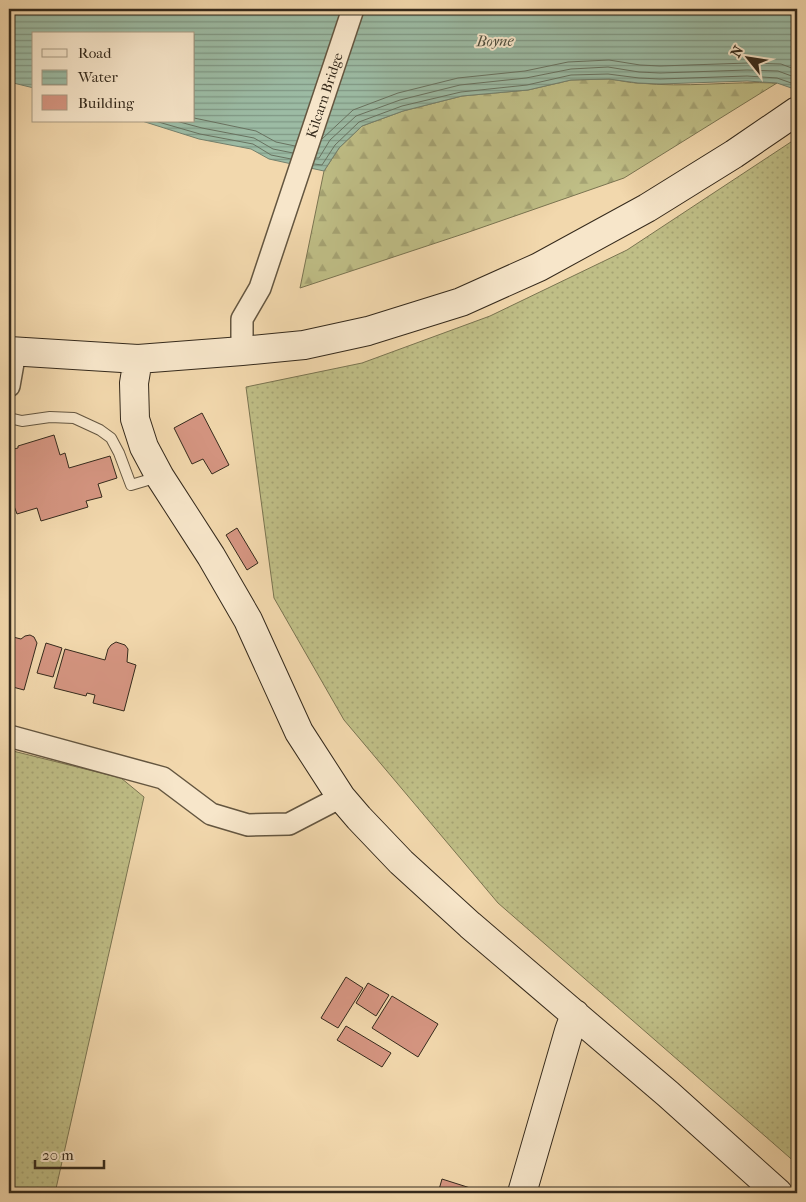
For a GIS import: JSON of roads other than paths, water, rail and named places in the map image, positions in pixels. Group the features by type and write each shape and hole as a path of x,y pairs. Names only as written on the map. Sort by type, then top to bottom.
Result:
{"street":[{"name":"Kilcarn Bridge","path":"242,351 242,319 260,288 352,9"},
{"path":"9,386 12,351 138,359 304,345 368,331 461,302 540,267 631,218 734,154 797,111"},
{"path":"138,359 134,383 135,419 144,447 160,477 211,556 248,620 300,732 341,796 401,862 470,925 668,1094 778,1193"},
{"path":"9,736 163,778 211,814 248,825 289,824 341,796"},
{"path":"522,1193 575,1014"}],"lane":[{"path":"9,418 22,421 50,417 74,418 100,430 111,438 131,485 160,477"}],"water":[{"name":"Boyne","path":"9,9 797,9 797,90 777,83 747,81 660,84 609,79 571,80 528,90 462,96 403,111 362,126 339,148 324,171 269,159 251,149 199,139 145,122 195,122 195,32 32,32 32,88 9,82"}]}
